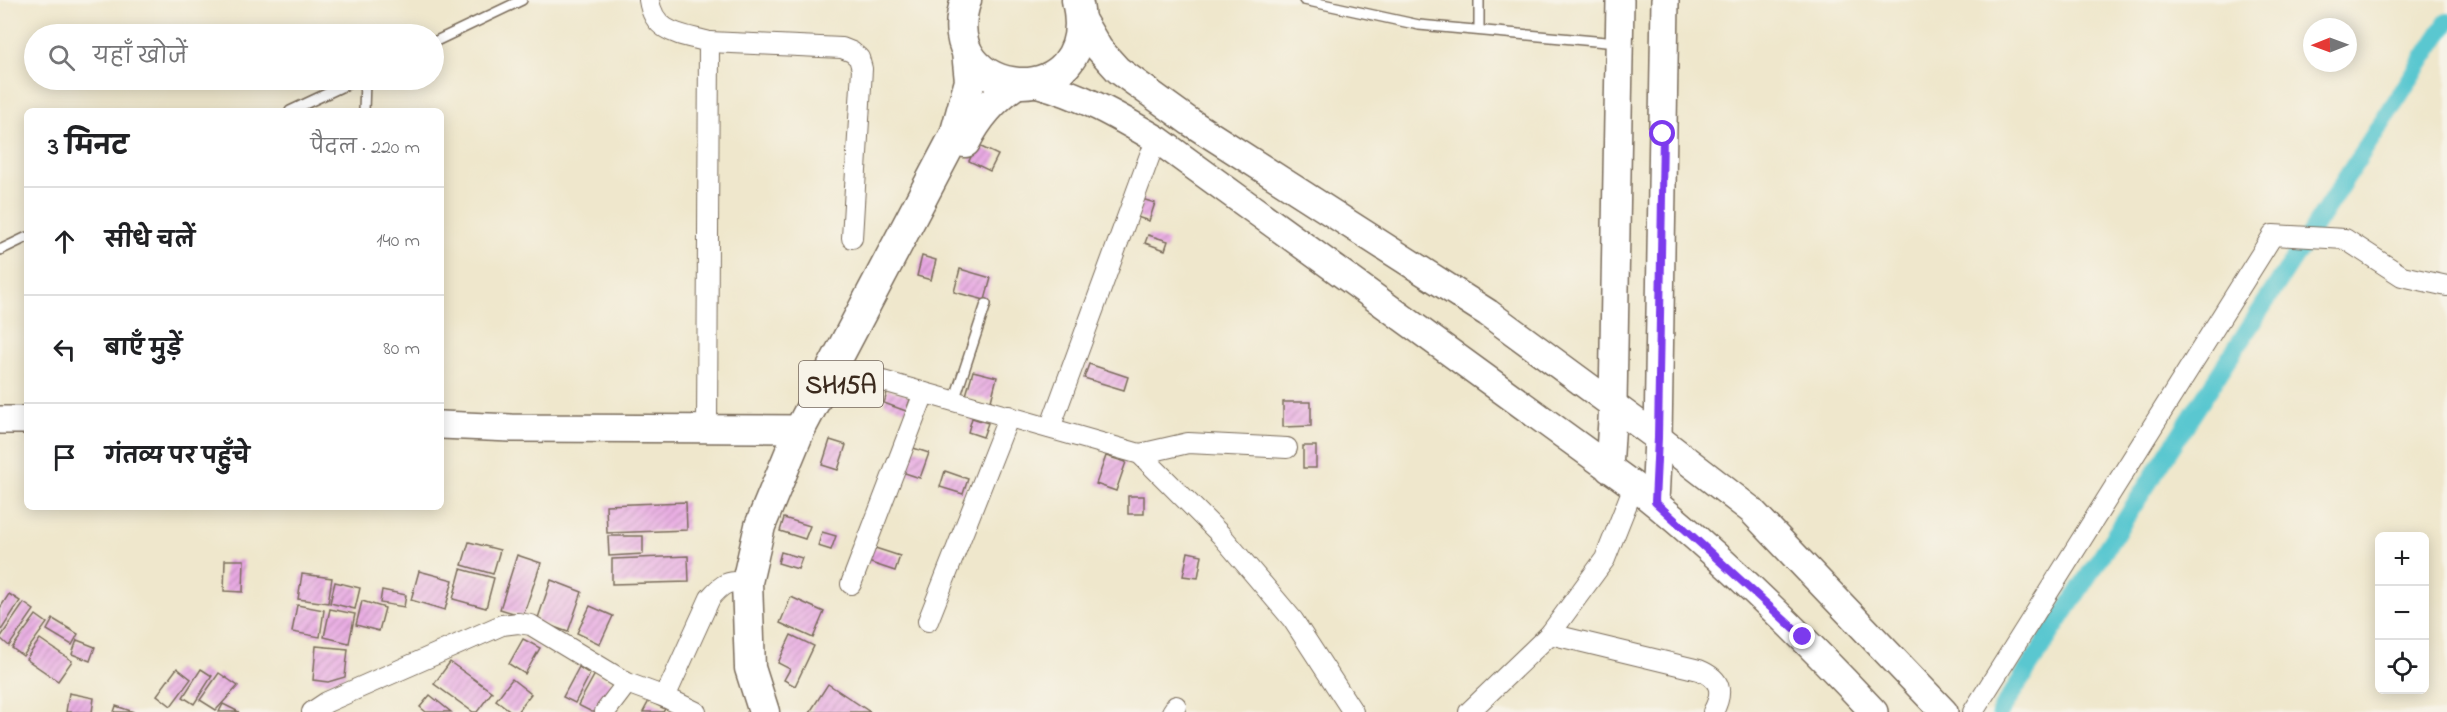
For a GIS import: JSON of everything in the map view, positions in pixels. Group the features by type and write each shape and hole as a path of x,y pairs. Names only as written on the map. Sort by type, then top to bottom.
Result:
{"main road":[{"path":"961,4 961,33 967,52 979,67 995,78 1026,83 1055,74 1070,60 1080,41 1079,10"},
{"name":"SH15A","path":"780,712 760,656 757,624 762,566 772,532 789,489 848,371 883,287 955,135 970,81 967,52"},
{"name":"SH15A","path":"764,712 750,668 747,582 760,526 800,429 984,111 1001,93 1026,83"}],"street":[{"path":"649,0 651,13 664,30 709,42 842,48 859,58 862,69 862,107 852,238"},
{"path":"1609,469 1613,404 1620,0"},
{"path":"1655,502 1665,0"},
{"path":"1079,10 1099,48 1118,70 1190,122 1488,313 1613,404 1751,510 1944,712"},
{"path":"707,429 709,42"},
{"path":"1026,83 1065,91 1099,105 1158,140 1634,486 1655,502 1803,637 1874,712"},
{"path":"1618,127 1663,134"},
{"path":"1050,428 1150,155 1158,140"},
{"path":"1973,712 2273,235 2345,239 2402,276 2447,286"},
{"path":"848,371 1140,454 1221,535 1293,620 1353,712"},
{"path":"851,584 924,393"},
{"path":"928,621 1009,416"},
{"path":"0,420 24,420"},
{"path":"444,425 511,428 800,429"},
{"path":"1140,454 1188,442 1287,448"},
{"path":"1469,712 1550,634 1605,558 1634,486"},
{"path":"665,697 710,598 720,587 730,581 747,582"},
{"path":"312,712 327,702 502,625 518,623 531,625 627,683 665,697 696,712"},
{"path":"1550,634 1699,670 1713,676 1720,688 1718,704 1713,712"},
{"path":"605,712 627,683"}],"lane":[{"path":"444,37 522,0"},
{"path":"1304,0 1419,25 1620,43"},
{"path":"1479,0 1479,30"},
{"path":"296,108 335,90"},
{"path":"364,108 365,90"},
{"path":"0,250 24,238"},
{"path":"954,401 986,304"}],"building":[{"path":"977,145 998,155 990,171 969,161"},
{"path":"1142,199 1155,203 1149,221 1137,217"},
{"path":"1148,235 1168,241 1165,250 1145,243"},
{"path":"922,256 936,260 931,280 917,276"},
{"path":"960,269 991,278 985,300 954,292"},
{"path":"1089,364 1128,377 1124,390 1084,378"},
{"path":"973,371 997,377 991,401 966,395"},
{"path":"888,389 911,397 906,411 884,403"},
{"path":"1283,402 1311,402 1311,426 1283,427"},
{"path":"972,418 988,423 983,437 968,432"},
{"path":"830,440 846,445 838,470 822,465"},
{"path":"907,446 929,453 920,478 899,471"},
{"path":"1303,446 1316,446 1316,468 1303,468"},
{"path":"1106,456 1126,462 1116,491 1096,484"},
{"path":"945,471 968,479 963,494 940,487"},
{"path":"1128,496 1144,496 1144,514 1128,514"},
{"path":"686,502 687,530 607,533 606,505"},
{"path":"784,518 810,526 805,539 780,531"},
{"path":"822,532 836,536 831,550 818,546"},
{"path":"608,536 643,536 643,554 609,556"},
{"path":"469,542 500,550 493,574 462,565"},
{"path":"869,546 900,556 895,571 865,561"},
{"path":"781,552 802,558 798,569 778,563"},
{"path":"1188,552 1202,555 1198,578 1183,576"},
{"path":"517,555 541,563 523,616 500,609"},
{"path":"688,556 689,582 612,584 612,559"},
{"path":"225,560 244,560 243,592 224,591"},
{"path":"461,569 494,578 486,608 453,599"},
{"path":"419,571 453,580 445,610 411,600"},
{"path":"302,574 332,578 328,603 298,599"},
{"path":"551,580 582,592 568,632 537,621"},
{"path":"335,582 360,588 355,609 330,603"},
{"path":"382,590 406,595 404,607 380,603"},
{"path":"9,594 20,601 0,632 0,608"},
{"path":"791,597 824,612 813,638 780,623"},
{"path":"362,601 385,608 379,631 356,625"},
{"path":"24,603 34,610 9,646 0,638"},
{"path":"297,605 324,610 320,637 292,632"},
{"path":"590,606 613,616 600,644 577,633"},
{"path":"330,609 355,614 349,643 324,637"},
{"path":"36,615 47,623 23,656 12,648"},
{"path":"53,619 78,634 72,645 47,630"},
{"path":"791,635 814,646 795,686 784,680 790,669 778,663"},
{"path":"40,639 72,661 58,681 26,659"},
{"path":"523,639 540,648 525,674 509,664"},
{"path":"77,640 95,647 90,661 72,654"},
{"path":"316,646 348,649 345,677 328,682 313,680"},
{"path":"450,662 492,692 477,712 473,712 434,684"},
{"path":"579,667 590,674 575,703 563,697"},
{"path":"177,668 191,679 171,706 157,695"},
{"path":"201,669 212,676 194,704 183,697"},
{"path":"219,673 238,686 216,710 200,700"},
{"path":"595,674 616,686 602,712 592,712 578,705"},
{"path":"512,679 531,694 517,712 512,712 496,700"},
{"path":"828,684 870,712 810,712"},
{"path":"69,693 94,698 92,712 66,712"},
{"path":"430,695 451,712 426,712 420,707"},
{"path":"649,701 665,709 663,712 643,712"},
{"path":"223,704 239,712 219,712"},
{"path":"116,706 134,712 114,712"}],"waterway":[{"path":"2000,712 2447,22"}],"route":[{"path":"1663,134 1655,502 1803,637"}]}
